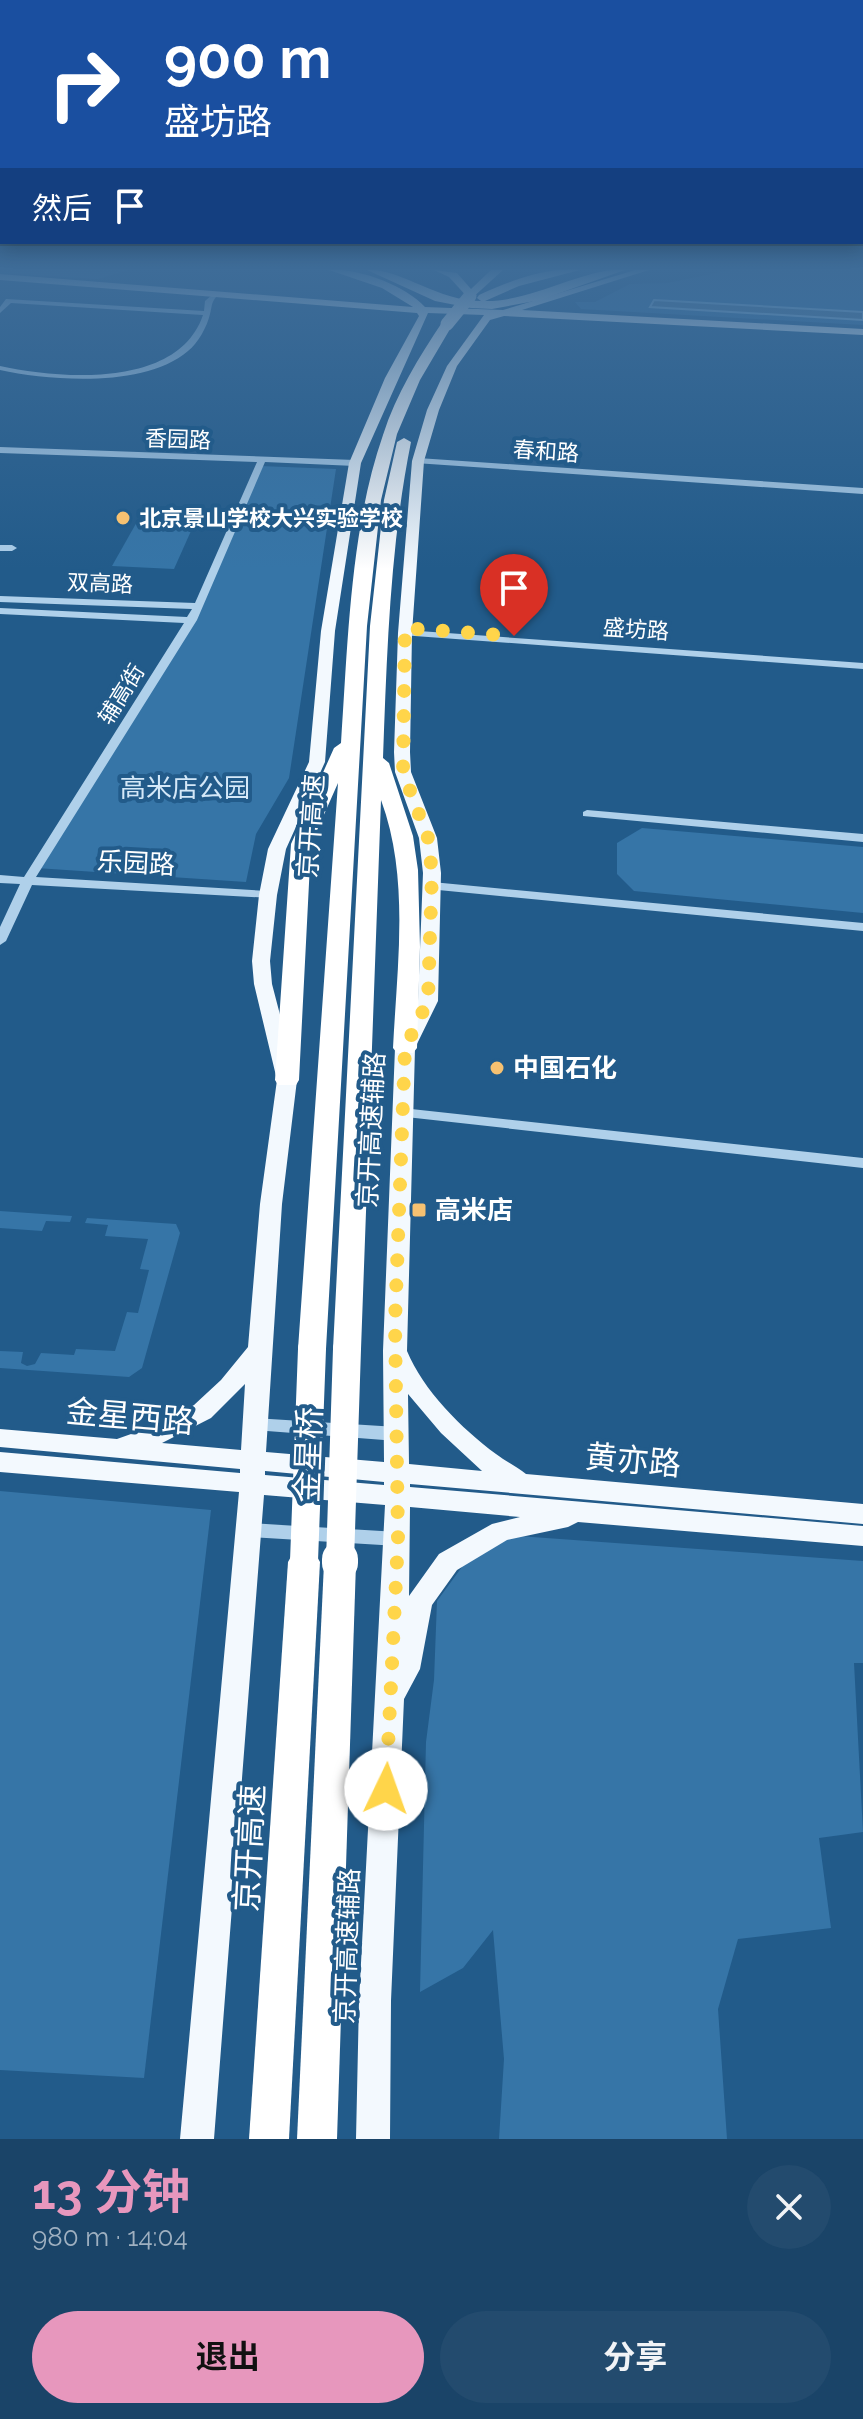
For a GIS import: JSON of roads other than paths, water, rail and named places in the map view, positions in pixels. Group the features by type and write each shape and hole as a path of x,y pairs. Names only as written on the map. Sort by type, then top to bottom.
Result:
{"highway":[{"name":"京开高速","path":"312,1349 362,731 392,500 406,434 434,370"},
{"name":"京开高速","path":"347,1349 362,731"},
{"path":"362,731 405,842 408,968 405,1048"},
{"path":"287,1080 301,844 362,731"},
{"name":"金星桥","path":"304,1562 312,1349"},
{"name":"金星桥","path":"317,2139 347,1349"},
{"name":"京开高速","path":"269,2139 304,1562"}],"main road":[{"path":"197,2139 253,1472 271,1204 287,1080 263,984 261,961 268,895 277,849 317,762 328,631 355,463 395,370"},
{"name":"京开高速辅路","path":"373,2139 375,2001 398,1539 395,1351 405,1048 428,1001 432,886 428,838 403,772 405,630 418,463 433,410 450,370"},
{"path":"115,1448 168,1432 199,1415 223,1397 259,1349"},
{"path":"395,1351 406,1376 472,1449 499,1473 531,1485"},
{"name":"金星西路","path":"0,1438 115,1448 253,1472"},
{"name":"金星西路","path":"0,1462 253,1472"},
{"path":"253,1472 397,1484"},
{"name":"黄亦路","path":"397,1484 531,1485 863,1514"},
{"name":"黄亦路","path":"397,1484 593,1512 863,1536"},
{"path":"390,1697 406,1669 419,1602 448,1562 501,1531 593,1512"}],"street":[{"path":"14,370 68,377 128,370"},
{"name":"香园路","path":"0,450 355,463"},
{"name":"辅高街","path":"0,941 28,881 192,620 262,460"},
{"name":"春和路","path":"418,463 863,491"},
{"path":"0,548 12,548"},
{"name":"双高路","path":"0,599 199,606"},
{"name":"双高路","path":"0,611 192,620"},
{"name":"盛坊路","path":"405,630 863,664"},
{"path":"587,814 863,838"},
{"name":"乐园路","path":"0,879 268,895"},
{"path":"432,886 863,927"},
{"path":"402,1113 863,1163"},
{"path":"254,1424 397,1434"},
{"path":"248,1530 398,1539"}],"place":[{"name":"北京景山学校大兴实验学校","path":"123,518"},
{"name":"中国石化","path":"497,1068"},
{"name":"高米店","path":"419,1210"}],"park label":[{"name":"高米店公园","path":"185,788"}]}
